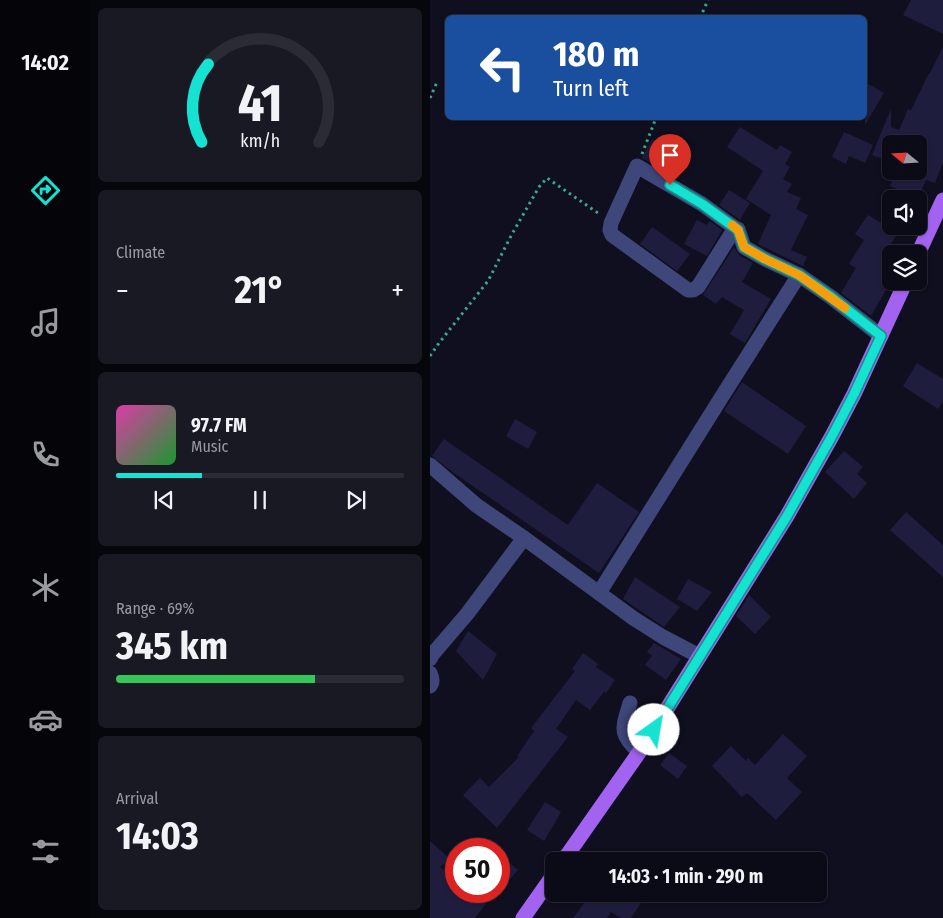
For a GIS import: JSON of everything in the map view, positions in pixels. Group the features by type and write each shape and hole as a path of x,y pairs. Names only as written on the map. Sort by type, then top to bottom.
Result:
{"main road":[{"path":"922,245 943,200"},
{"path":"568,852 639,752 796,500 841,419 902,290"},
{"path":"523,918 545,887"}],"street":[{"path":"736,228 698,287 693,290 688,290 612,235 610,230 611,223 637,166 702,204 736,228 738,230 744,247 799,275 881,336"},
{"path":"599,593 799,275"},
{"path":"433,474 633,618 663,637 700,656"},
{"path":"430,659 467,614 524,538"},
{"path":"430,673 432,678 430,686"},
{"path":"630,703 624,732 630,743 639,752"}],"path":[{"path":"701,15 708,0"},
{"path":"430,98 437,82"},
{"path":"637,166 655,120"},
{"path":"430,356 488,281 516,226 539,187 547,178 611,223"}],"building":[{"path":"911,0 943,0 943,34 903,15"},
{"path":"943,47 943,162 935,183 926,180 928,180 928,135 882,135 882,159 872,155 891,109 891,127 899,130 908,109 911,110"},
{"path":"867,83 884,93 865,125 865,120 867,120"},
{"path":"740,127 777,150 780,145 792,152 785,164 790,167 783,179 792,184 787,192 801,198 796,209 808,215 791,250 807,257 803,266 758,244 771,215 746,199 763,171 727,147"},
{"path":"844,132 873,145 865,163 849,156 846,164 832,157"},
{"path":"652,139 682,156 671,175 642,158"},
{"path":"892,180 926,180 922,190 899,190 890,186"},
{"path":"729,190 750,203 740,220 719,205"},
{"path":"868,215 882,224 882,235 896,235 890,245 882,245 882,290 886,290 871,316 841,293 856,268 849,264 864,240 855,234"},
{"path":"697,220 707,225 710,221 722,230 707,256 684,244"},
{"path":"652,227 690,254 677,271 640,244"},
{"path":"734,247 739,255 753,263 742,282 771,299 745,343 730,334 744,310 722,297 716,304 703,295"},
{"path":"917,363 943,379 943,401 938,409 903,386"},
{"path":"742,382 806,426 788,454 724,411"},
{"path":"515,419 537,432 528,449 506,436"},
{"path":"444,439 568,525 597,483 639,512 599,573 432,456"},
{"path":"844,451 863,467 857,474 867,483 854,499 825,472"},
{"path":"906,512 943,545 943,577 890,530"},
{"path":"635,577 680,607 664,627 623,599"},
{"path":"688,579 712,592 697,611 677,599"},
{"path":"749,595 771,617 755,634 736,616"},
{"path":"468,631 497,654 483,680 456,651"},
{"path":"654,643 681,659 666,680 645,665 652,656 647,652"},
{"path":"583,653 598,664 596,667 615,680 590,710 576,700 556,729 568,737 497,828 463,795 480,778 489,787 519,757 517,756 534,731 531,728 575,671 572,669"},
{"path":"783,734 807,756 787,778 802,792 776,820 747,793 742,797 712,766 731,746 746,761 748,758 755,765"},
{"path":"669,753 687,766 678,779 660,765"},
{"path":"545,802 561,812 544,841 527,830"},
{"path":"430,841 445,854 445,863 440,867 445,871 445,903 486,904 475,918 430,918"},
{"path":"510,863 518,870 510,879"},
{"path":"585,902 642,902 631,918 621,918 611,912 607,918 573,918"}],"slow traffic":[{"path":"732,225 738,230 744,247 799,275 845,308"}],"route":[{"path":"654,730 787,516 854,394 881,336 799,275 744,247 738,230 719,215 670,185"}]}
